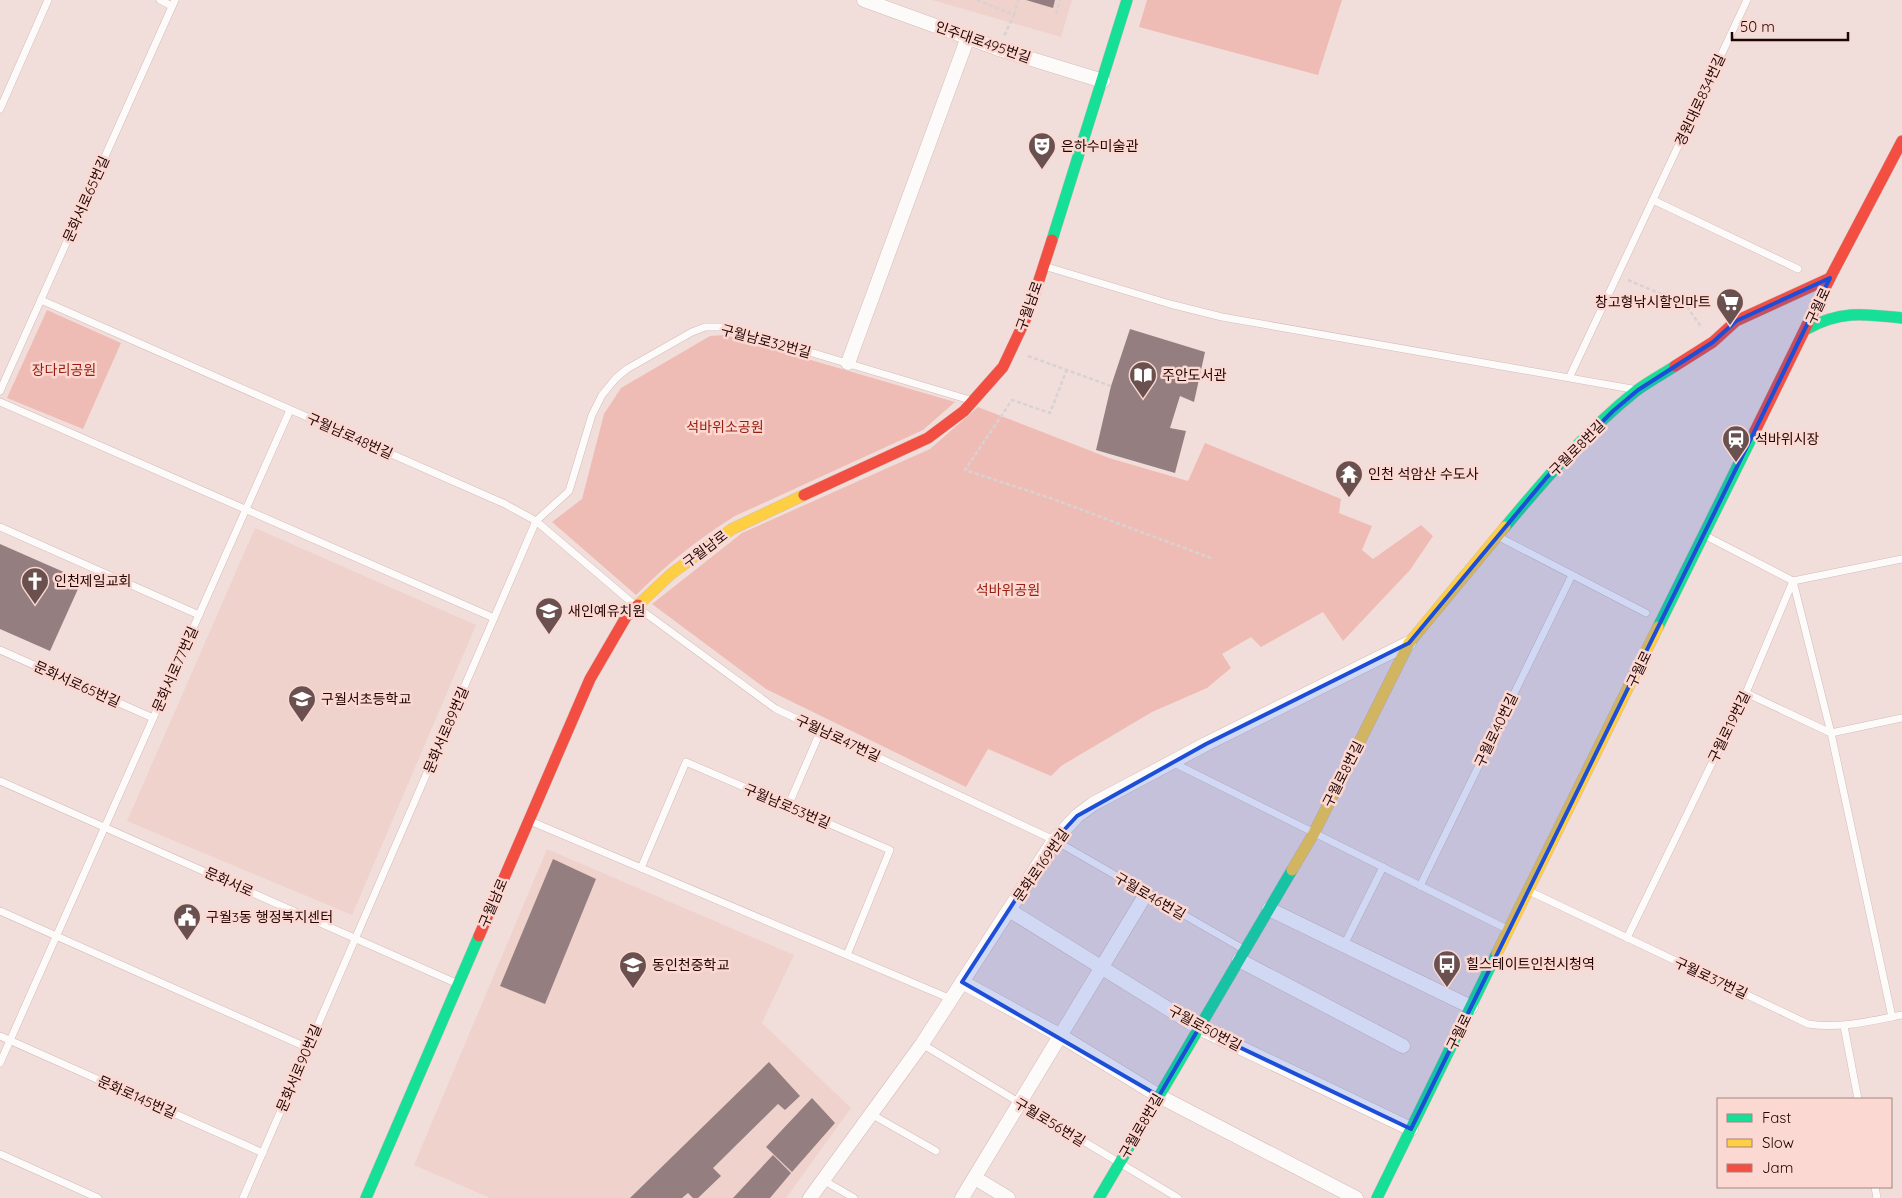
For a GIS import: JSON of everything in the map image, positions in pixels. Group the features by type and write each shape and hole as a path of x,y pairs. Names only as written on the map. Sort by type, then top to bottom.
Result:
{"street":[{"name":"인주대로495번길","path":"864,0 968,38 1103,80"},
{"name":"구월남로","path":"366,1198 590,679 626,618 671,574 732,529 928,438 964,411 1003,367 1028,314 1127,0"},
{"path":"848,363 968,38"},
{"name":"구월로","path":"1377,1198 1807,329 1830,278 1902,141"},
{"name":"구월로8번길","path":"1099,1198 1314,833 1409,643 1547,477 1613,411 1638,390 1713,342 1736,321 1830,278"},
{"path":"1807,329 1826,318 1839,314 1853,313 1902,318"},
{"name":"문화로169번길","path":"810,1198 922,1044 1009,910 1056,841 1077,816 1093,804 1172,762 1409,643"},
{"path":"962,1198 1146,894"},
{"path":"1269,909 1472,1007"},
{"name":"구월로50번길","path":"1009,910 1199,1028 1411,1129"},
{"path":"1242,955 1403,1046"},
{"path":"962,982 1060,1036 1159,1096 1356,1198"},
{"path":"975,1178 1008,1198"}],"lane":[{"path":"0,109 48,0"},
{"path":"160,0 173,3"},
{"name":"경원대로834번길","path":"1570,376 1747,0"},
{"name":"문화서로65번길","path":"0,392 173,3"},
{"path":"1652,200 1798,269"},
{"path":"1043,265 1170,304 1213,314 1570,376 1638,390"},
{"name":"구월남로48번길","path":"41,300 505,504 536,521 637,607"},
{"name":"구월남로32번길","path":"536,521 569,491 592,415 602,395 616,378 627,369 692,332 705,327 726,327 973,401"},
{"path":"0,402 494,618"},
{"name":"문화서로77번길","path":"105,827 290,410"},
{"name":"문화서로89번길","path":"356,938 536,521"},
{"path":"0,527 199,615"},
{"path":"1705,535 1793,581 1902,559"},
{"path":"1498,537 1646,613"},
{"name":"구월로40번길","path":"1420,886 1572,575"},
{"path":"1793,581 1831,734 1892,1018"},
{"name":"구월로19번길","path":"1627,938 1746,693 1793,581"},
{"name":"구월남로47번길","path":"637,607 757,697 776,709 1056,841"},
{"name":"문화서로65번길","path":"0,650 153,718"},
{"path":"1746,693 1831,734 1902,718"},
{"path":"788,806 821,730"},
{"name":"구월남로53번길","path":"640,868 686,762 890,850 847,955"},
{"path":"1172,762 1510,930"},
{"name":"문화서로","path":"0,781 458,984"},
{"path":"529,820 951,999"},
{"path":"0,1063 105,827"},
{"name":"구월로46번길","path":"1056,841 1146,894 1242,955"},
{"path":"1344,945 1383,867"},
{"name":"구월로37번길","path":"1529,891 1808,1024 1828,1027 1844,1026 1902,1016"},
{"path":"0,911 308,1048"},
{"name":"문화서로90번길","path":"243,1198 356,938"},
{"path":"1844,1026 1858,1098"},
{"name":"문화로145번길","path":"0,1036 263,1153"},
{"name":"구월로56번길","path":"922,1044 1178,1198"},
{"path":"871,1114 936,1151"},
{"path":"0,1154 98,1198"},
{"path":"823,1180 854,1198"}],"path":[{"path":"977,0 1014,15"},
{"path":"998,48 1014,15 1018,0"},
{"path":"1056,14 1060,0"},
{"path":"1617,275 1685,304 1713,342"},
{"path":"1011,350 1111,386"},
{"path":"1067,369 1050,413 1012,400 965,470 1050,498 1211,558"}],"highlighted area":[{"path":"1830,278 1411,1129 1199,1028 1159,1096 962,982 1053,842 1077,816 1206,744 1409,643 1547,477 1613,411 1638,390 1713,342 1736,321"}],"shaded area":[{"path":"932,0 1072,0 1061,37"},
{"name":"구월서초등학교","path":"255,528 476,625 352,915 127,821"},
{"name":"동인천중학교","path":"547,849 794,955 762,1023 851,1108 786,1198 490,1198 414,1165"}],"green space":[{"path":"1147,0 1342,0 1318,75 1139,27"},
{"name":"장다리공원","path":"47,310 121,343 83,429 7,398"},
{"name":"석바위소공원","path":"725,335 955,402 923,430 735,516 683,552 636,595 552,522 582,499 604,414 621,388 710,336"},
{"name":"석바위공원","path":"978,407 1109,458 1188,481 1205,443 1341,499 1339,513 1372,526 1362,550 1373,559 1421,525 1433,536 1410,570 1343,641 1323,612 1261,647 1251,637 1222,654 1231,668 1207,688 1152,712 1061,766 1051,776 988,749 966,787 766,689 652,604 742,533 930,449"}],"building":[{"path":"1026,0 1055,0 1053,8"},
{"name":"주안도서관","path":"1130,329 1205,352 1194,402 1180,396 1170,428 1186,431 1175,473 1096,450 1111,386"},
{"name":"인천제일교회","path":"0,544 82,580 50,651 0,629"},
{"path":"553,859 596,879 545,1004 500,986"},
{"path":"769,1062 800,1096 785,1110 778,1104 713,1168 721,1176 698,1198 693,1198 688,1193 682,1198 630,1198"},
{"path":"812,1098 835,1123 792,1172 766,1147"},
{"path":"773,1155 791,1173 770,1198 733,1198"}],"traffic: fast":[{"path":"1052,240 1127,0"},
{"path":"1807,329 1842,316 1876,315 1902,318"},
{"path":"1505,527 1551,473 1600,422 1645,384 1675,366"},
{"path":"1658,627 1755,431"},
{"path":"1099,1198 1292,870"},
{"path":"366,1198 479,936"},
{"path":"1377,1198 1497,953"}],"traffic: slow":[{"path":"638,605 671,574 732,529 804,495"},
{"path":"1292,870 1314,833 1409,643 1505,527"},
{"path":"1497,953 1658,627"}],"traffic: jam":[{"path":"1755,431 1830,278 1902,141"},
{"path":"804,495 928,438 964,411 1003,367 1028,314 1052,240"},
{"path":"1675,366 1713,342 1736,321 1830,278"},
{"path":"479,936 590,679 626,617 638,605"}],"place":[{"name":"은하수미술관","path":"1042,170"},
{"name":"창고형낚시할인마트","path":"1730,326"},
{"name":"주안도서관","path":"1143,399"},
{"name":"석바위시장","path":"1736,463"},
{"name":"인천 석암산 수도사","path":"1349,498"},
{"name":"인천제일교회","path":"35,605"},
{"name":"새인예유치원","path":"549,635"},
{"name":"구월서초등학교","path":"302,723"},
{"name":"구월3동 행정복지센터","path":"187,941"},
{"name":"힐스테이트인천시청역","path":"1447,988"},
{"name":"동인천중학교","path":"633,989"}]}
